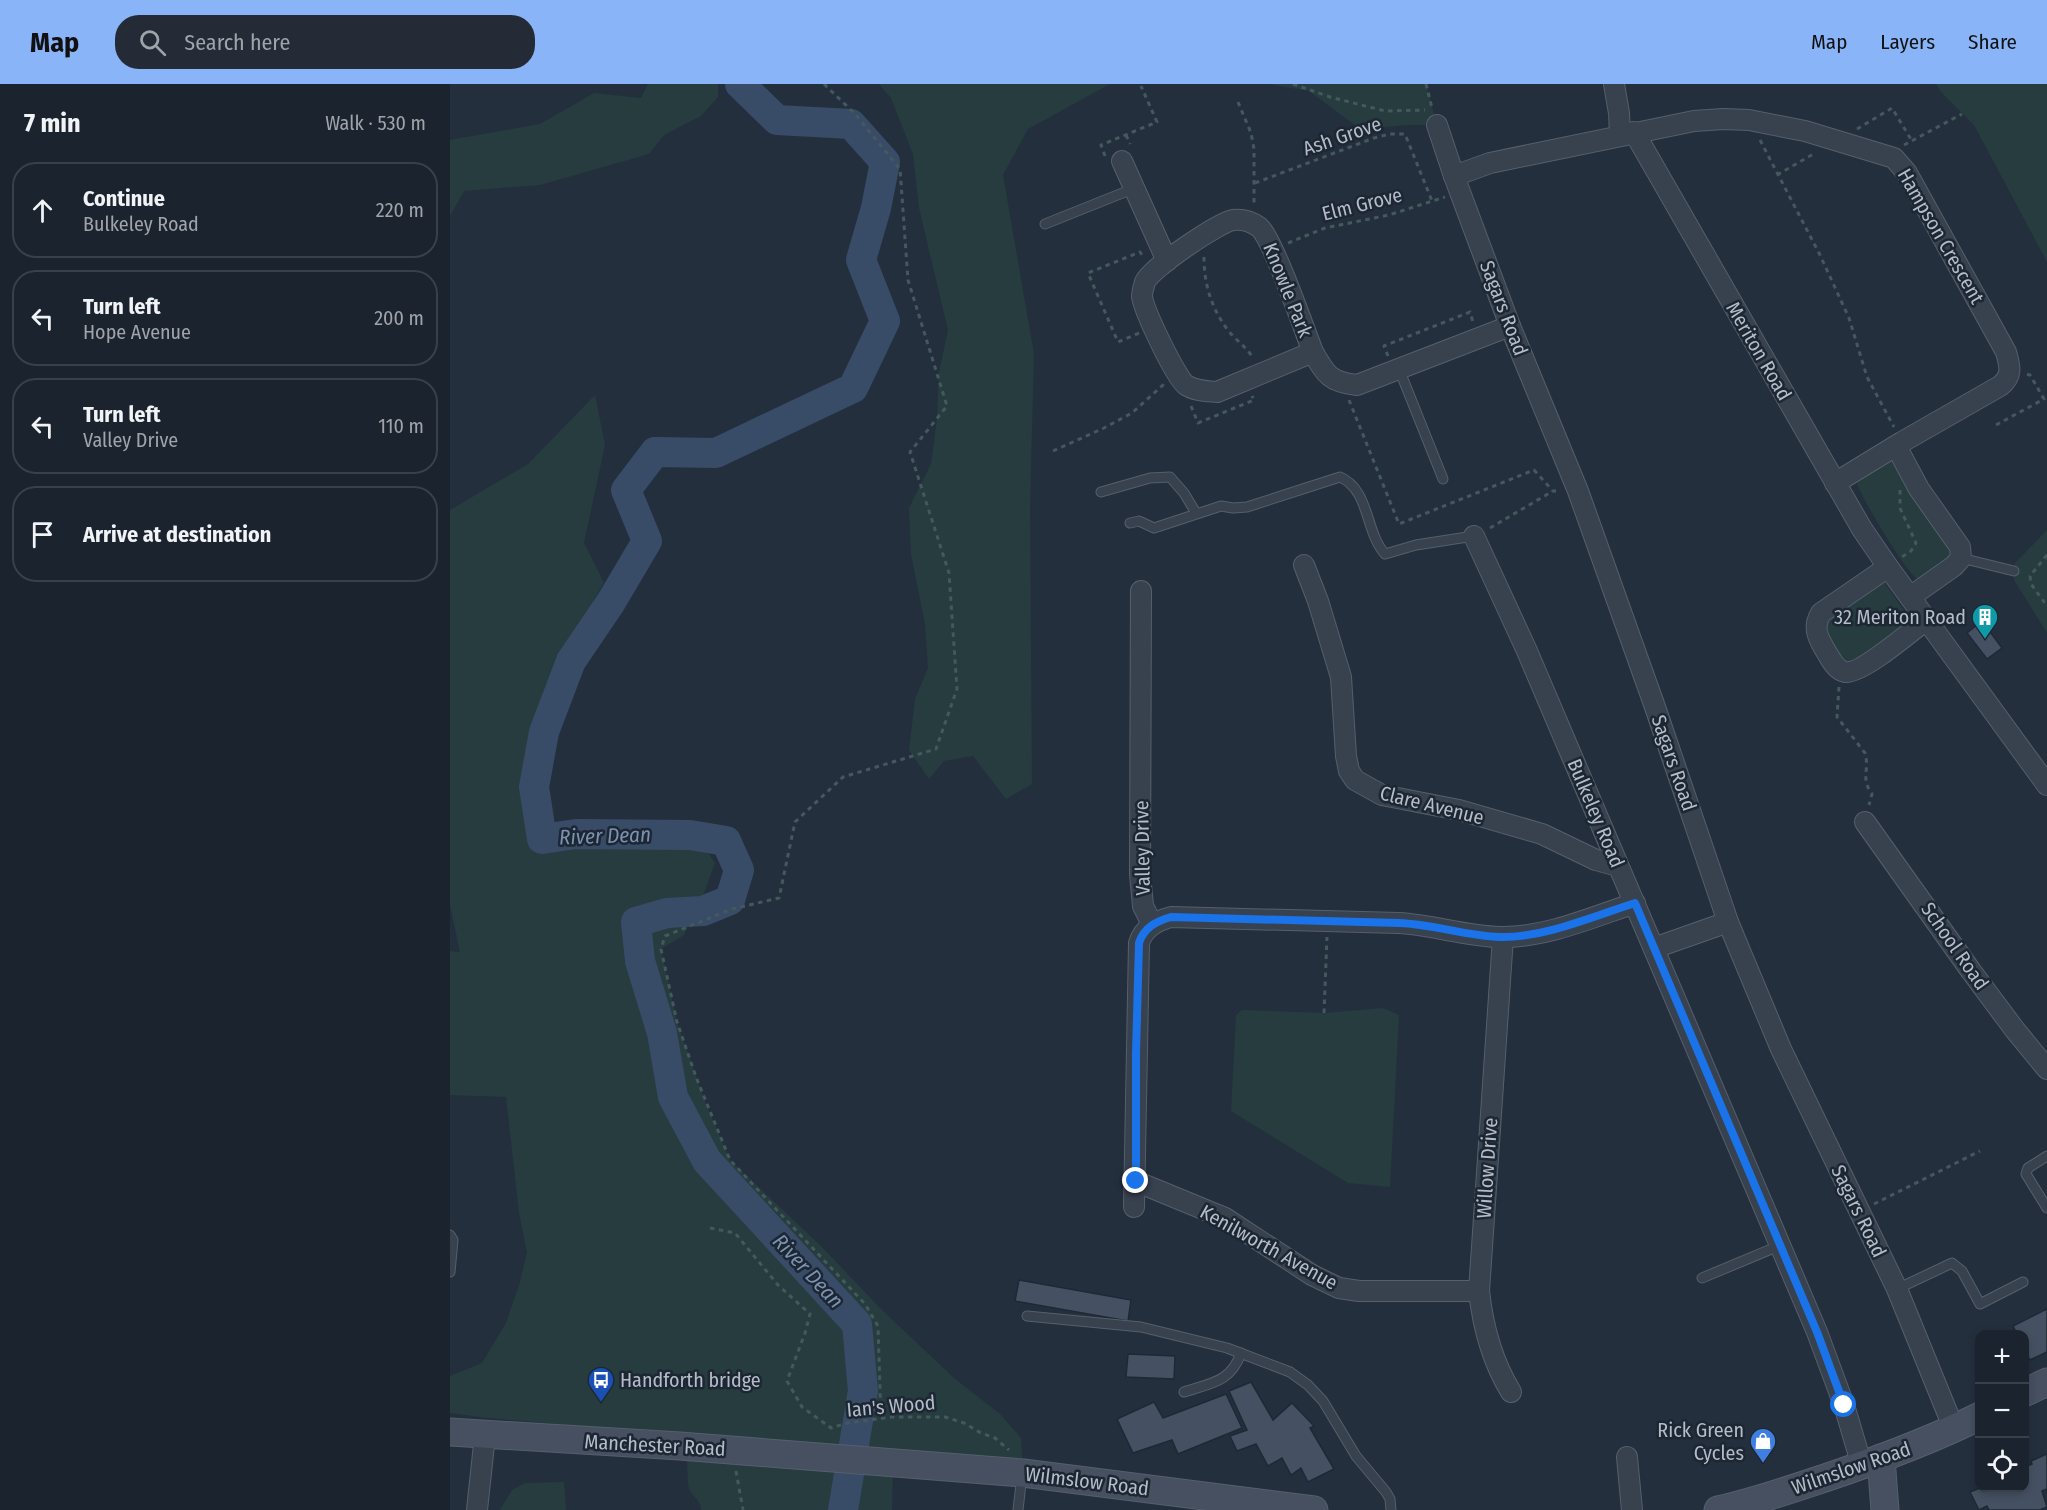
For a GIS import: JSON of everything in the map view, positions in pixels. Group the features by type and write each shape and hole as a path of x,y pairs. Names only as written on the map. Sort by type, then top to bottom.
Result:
{"street":[{"path":"1614,84 1619,113 1627,134"},
{"name":"Sagars Road","path":"1435,118 1510,326 1578,491 1728,922 1781,1049 1897,1289 1953,1429"},
{"name":"Hampson Crescent","path":"1457,184 1490,163 1627,134 1723,118 1749,120 1804,131 1886,155 1900,163 1907,173 2006,352 2010,367"},
{"name":"Meriton Road","path":"1627,134 1835,483 1888,567 2047,785"},
{"path":"1114,160 1135,188 1161,265 1146,280 1142,296 1177,376"},
{"name":"Knowle Park","path":"1161,265 1201,237 1228,222 1237,219 1250,222 1266,235 1313,352 1329,377 1335,382 1357,385 1510,326"},
{"name":"Knowle Park","path":"1177,376 1185,384 1198,390 1217,392 1313,352"},
{"path":"1835,483 2000,386 2006,381 2010,367"},
{"path":"1899,444 1919,489 1960,547 1961,558 1954,566 1910,597"},
{"name":"Bulkeley Road","path":"1474,536 1527,651 1781,1245 1844,1405 1872,1462"},
{"name":"Clare Avenue","path":"1304,564 1321,610 1341,677 1346,756 1349,771 1355,780 1382,795 1459,810 1542,834 1596,860 1618,866"},
{"path":"1888,567 1821,613 1816,620 1817,636 1830,659 1843,672 1866,666 1927,619"},
{"name":"Valley Drive","path":"1134,1207 1139,943 1145,931 1152,924 1143,906 1140,874 1141,591"},
{"name":"School Road","path":"1865,822 1971,971 2047,1069"},
{"path":"1152,924 1171,917 1419,924 1470,935 1503,937 1561,928 1635,903"},
{"path":"1654,948 1728,922"},
{"name":"Willow Drive","path":"1503,937 1479,1291 1483,1323 1490,1347 1500,1375 1511,1392"},
{"name":"Kenilworth Avenue","path":"1136,1181 1225,1218 1312,1275 1339,1288 1359,1291 1479,1291"},
{"path":"2029,1391 2047,1382"},
{"name":"Wilmslow Road","path":"1718,1510 1753,1506 1872,1462 1975,1418"},
{"name":"Manchester Road","path":"450,1432 859,1460"},
{"path":"477,1510 485,1435"},
{"path":"1628,1457 1632,1510"},
{"name":"Wilmslow Road","path":"859,1460 1023,1473 1243,1506 1314,1510"},
{"path":"1872,1462 1885,1510"}],"lane":[{"path":"1045,224 1135,188"},
{"path":"1397,370 1443,479"},
{"path":"1101,492 1150,478 1170,477 1185,493 1196,513"},
{"path":"1130,524 1140,521 1154,528 1221,506 1246,507 1340,477 1350,481 1358,491 1377,546 1385,554 1416,545 1474,536"},
{"path":"1961,558 2014,571"},
{"path":"2047,1156 2028,1168 2026,1174 2047,1208"},
{"path":"450,1235 453,1240 450,1272"},
{"path":"1702,1278 1781,1245"},
{"path":"1897,1289 1952,1263 1962,1271 1980,1304 2023,1282"},
{"path":"1027,1316 1141,1326 1227,1347 1290,1372 1308,1384 1323,1401 1356,1456 1386,1492 1390,1499 1391,1510"},
{"path":"1184,1392 1224,1379 1237,1365 1240,1353"},
{"path":"1018,1510 1023,1473"}],"path":[{"path":"824,84 855,114 900,169 908,280 947,406 910,452 949,573 957,688 936,749 843,777 795,822 779,898 732,909 665,936 661,949 677,1022 696,1077 730,1160 865,1304 878,1326 880,1419"},
{"path":"1293,84 1330,97 1385,111 1435,118 1426,84"},
{"path":"1114,160 1101,145 1157,122 1141,86"},
{"path":"1238,102 1251,133 1254,148 1254,208 1250,222"},
{"path":"1777,175 1892,108 1912,141"},
{"path":"1886,155 1962,114"},
{"path":"1749,120 1820,255 1849,318 1867,377 1899,444"},
{"name":"Ash Grove","path":"1255,183 1374,138 1390,134 1405,134 1432,201"},
{"name":"Elm Grove","path":"1272,248 1325,228 1389,215 1432,201 1457,184"},
{"path":"1201,237 1204,277 1208,293 1227,330 1249,350 1260,374"},
{"path":"1154,326 1118,342 1088,273 1140,252 1161,265"},
{"path":"1397,370 1384,346 1470,312 1480,338"},
{"path":"1996,425 2044,399 2030,375 2010,367"},
{"path":"1053,451 1104,428 1132,412 1159,387 1177,376"},
{"path":"1346,394 1354,414"},
{"path":"1888,567 1911,551 1916,543 1900,508 1899,493 1908,468"},
{"path":"1474,536 1553,491"},
{"path":"2047,555 2030,576 2031,584 2047,606"},
{"path":"1843,672 1839,685 1837,717 1865,753 1867,760 1866,786 1872,794 1865,822"},
{"path":"1324,1013 1327,921"},
{"path":"1859,1211 1980,1151"},
{"name":"Ian's Wood","path":"710,1228 735,1233 778,1285 810,1314 787,1381 802,1407 831,1428 847,1423 880,1419 945,1417 964,1422 981,1433 995,1438 1008,1448 1023,1473"},
{"path":"735,1474 743,1510"}],"green space":[{"path":"648,84 718,84 718,97 701,116 664,135 649,154 540,185 464,191 450,216 450,140 540,124 594,93 641,98"},
{"path":"879,84 1110,84 1028,129 1003,175 1034,354 1030,507 1032,784 1006,799 973,756 944,761 929,779 909,750 915,699 928,668 925,624 911,555 909,508 931,464 937,419 939,372 948,330 919,208 913,154 891,98"},
{"path":"1269,84 1426,84 1437,125 1360,129 1309,91"},
{"path":"1936,84 2047,84 2047,262 1974,125"},
{"path":"595,395 605,445 584,543 604,583 556,664 520,782 538,851 696,836 715,863 684,935 661,949 677,1022 706,1104 730,1160 822,1247 881,1309 954,1378 1000,1414 1021,1438 1023,1473 893,1462 892,1510 701,1510 689,1489 686,1435 450,1413 450,1376 482,1363 506,1323 527,1252 519,1213 506,1097 450,1095 450,951 460,952 450,905 450,510 528,464"},
{"path":"1885,462 1891,462 1897,468 1953,554 1920,581 1896,553 1857,484 1861,477"},
{"path":"2047,530 2047,633 2014,580 2015,563"},
{"path":"1884,582 1908,616 1909,621 1854,664 1842,662 1823,633 1825,618"},
{"path":"1383,1008 1399,1015 1390,1187 1348,1183 1231,1111 1236,1015 1242,1010 1324,1013"},
{"path":"564,1482 566,1510 500,1510 512,1490 525,1483"}],"building":[{"name":"32 Meriton Road","path":"1982,621 2002,648 1987,659 1967,633"},
{"path":"1019,1280 1131,1300 1128,1321 1015,1301"},
{"path":"2047,1309 2047,1352 2030,1360 2029,1330 2015,1330 2013,1326"},
{"path":"1128,1354 1175,1356 1174,1379 1126,1377"},
{"path":"1251,1382 1273,1420 1292,1403 1314,1426 1310,1428 1334,1469 1308,1482 1301,1468 1291,1475 1282,1458 1268,1466 1256,1444 1237,1451 1230,1436 1247,1430 1229,1391"},
{"path":"1226,1394 1242,1428 1178,1454 1172,1440 1133,1453 1117,1419 1154,1402 1163,1418"},
{"path":"2047,1454 2047,1489 2042,1491 2047,1507 2040,1510 1989,1510 1987,1506 1979,1510 1970,1492 1975,1490 1975,1492 2029,1492 2031,1461"}],"waterway":[{"name":"River Dean","path":"740,84 777,120 851,124 885,162 876,208 861,260 885,321 853,388 716,453 655,452 626,490 647,541 611,602 571,661 544,732 534,787 542,839 576,834 690,835 726,841 739,870 730,900 703,911 667,913 636,922 640,961 662,1033 673,1097 707,1161 857,1324 863,1391 843,1510"}],"place":[{"name":"32 Meriton Road","path":"1985,640"},
{"name":"Handforth bridge","path":"601,1403"},
{"name":"Rick Green Cycles","path":"1763,1464"}],"route":[{"path":"1136,1181 1139,943 1145,931 1152,924 1171,917 1399,923 1419,924 1470,935 1503,937 1561,928 1635,903 1781,1245 1844,1405"}]}
